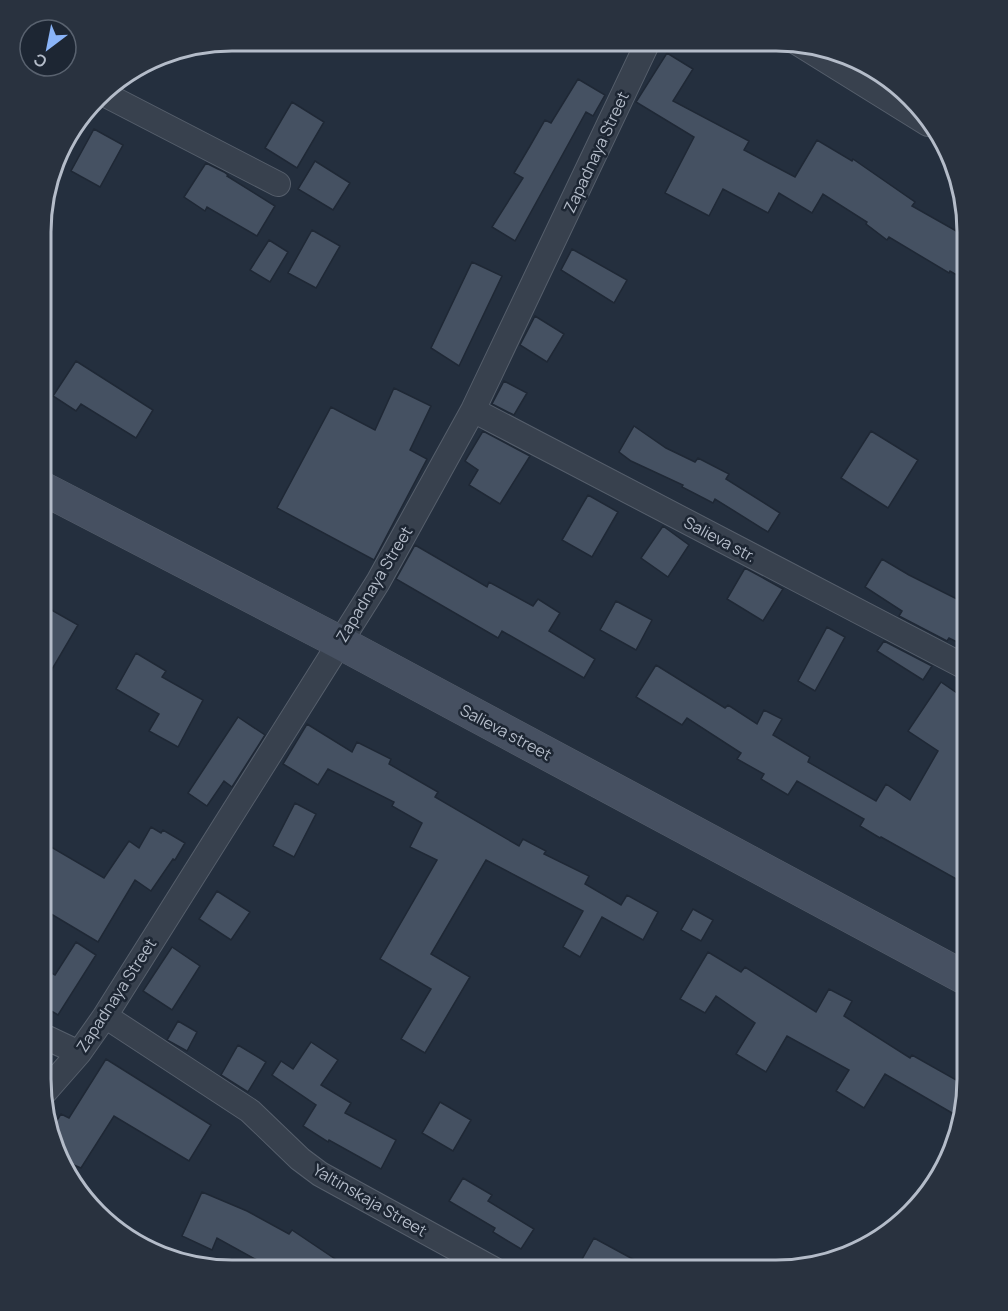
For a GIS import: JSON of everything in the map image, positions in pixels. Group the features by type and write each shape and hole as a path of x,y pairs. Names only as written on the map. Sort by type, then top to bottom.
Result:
{"main road":[{"name":"Salieva street","path":"51,493 339,642 957,974"}],"street":[{"name":"Zapadnaya Street","path":"51,1084 79,1053 105,1016 378,582 473,410 644,51"},
{"path":"819,56 913,115"},
{"path":"111,98 278,184"},
{"name":"Salieva str.","path":"473,410 957,663"},
{"name":"Yaltinskaja Street","path":"105,1016 250,1111 300,1159 320,1174 477,1260"},
{"path":"51,1040 79,1053"}],"building":[{"path":"667,53 693,69 673,101 749,141 744,150 795,177 817,140 852,161 853,159 915,202 912,206 957,231 957,275 950,271 949,273 889,237 887,240 866,224 867,222 823,194 812,213 779,193 768,213 723,189 709,216 665,193 694,137 636,102"},
{"path":"578,79 605,95 593,116 586,112 515,241 492,227 523,178 514,173 545,120 551,123"},
{"path":"292,102 324,122 297,168 265,148"},
{"path":"94,129 123,145 100,187 71,171"},
{"path":"315,161 350,183 333,210 298,189"},
{"path":"206,163 224,172 275,206 257,236 207,207 205,211 184,197"},
{"path":"312,230 340,246 316,288 288,273"},
{"path":"269,240 288,252 270,282 250,270"},
{"path":"572,249 627,280 614,303 561,270"},
{"path":"472,262 502,276 459,366 431,348"},
{"path":"535,316 564,334 547,362 520,345"},
{"path":"76,361 153,410 136,438 81,404 76,411 53,396"},
{"path":"504,381 527,393 514,415 492,404"},
{"path":"394,388 431,406 410,450 427,459 374,560 277,508 331,407 375,430"},
{"path":"634,426 666,448 695,462 698,458 729,474 726,479 780,513 768,532 715,499 713,503 682,487 683,485 631,461 619,452"},
{"path":"483,431 530,456 500,504 469,485 478,470 465,461"},
{"path":"871,431 918,460 888,508 841,478"},
{"path":"588,495 618,512 592,557 562,540"},
{"path":"663,526 689,545 668,577 641,558"},
{"path":"415,545 487,587 489,582 533,606 538,599 560,613 549,631 595,659 584,678 502,631 498,638 396,579"},
{"path":"882,559 957,599 957,642 949,638 947,641 899,616 902,611 865,587"},
{"path":"745,568 783,589 763,621 727,599"},
{"path":"616,601 652,620 636,650 600,630"},
{"path":"51,610 78,625 51,671"},
{"path":"827,627 845,637 815,691 798,681"},
{"path":"884,641 932,666 923,680 877,651"},
{"path":"136,653 166,671 162,677 203,700 178,747 149,731 159,714 116,689"},
{"path":"656,665 725,708 728,705 757,724 764,710 782,719 773,735 810,757 808,762 876,801 886,784 910,800 938,751 908,731 941,682 957,693 957,879 860,826 864,819 797,781 788,795 761,779 764,774 737,759 741,753 687,718 682,725 636,697"},
{"path":"238,717 265,735 232,787 224,781 207,806 188,793"},
{"path":"307,724 352,752 357,742 391,759 389,764 438,792 435,797 519,846 523,839 546,851 544,854 589,876 585,884 621,905 627,895 658,912 643,940 602,917 580,957 563,947 583,911 486,860 431,954 470,977 425,1053 401,1039 431,989 380,959 437,860 410,847 422,823 392,806 394,802 328,769 318,785 283,764"},
{"path":"295,803 316,814 294,857 273,846"},
{"path":"151,827 161,833 163,830 185,843 151,891 135,880 98,942 51,914 51,847 104,878 129,841 139,848"},
{"path":"217,891 250,912 231,940 199,919"},
{"path":"693,909 713,920 701,941 681,930"},
{"path":"76,942 96,955 58,1015 51,1011 51,973 55,975"},
{"path":"172,947 200,966 172,1010 143,991"},
{"path":"708,952 741,972 745,967 816,1012 829,989 852,1001 844,1016 910,1058 912,1055 957,1080 954,1114 885,1074 864,1108 836,1091 849,1070 787,1036 766,1072 736,1054 755,1023 716,996 705,1013 680,999"},
{"path":"178,1021 197,1032 187,1051 167,1040"},
{"path":"311,1042 338,1060 321,1085 351,1103 345,1113 396,1140 381,1169 329,1140 328,1142 303,1126 316,1105 272,1075 281,1061 293,1069"},
{"path":"238,1045 266,1062 248,1092 221,1075"},
{"path":"106,1059 211,1125 189,1161 114,1116 81,1168 74,1165 70,1159 56,1121 61,1114 69,1118"},
{"path":"440,1102 471,1120 453,1151 422,1133"},
{"path":"463,1178 492,1195 488,1201 534,1229 521,1249 493,1232 495,1228 449,1201"},
{"path":"202,1192 247,1211 289,1234 292,1230 337,1260 257,1260 217,1238 212,1250 182,1236"},
{"path":"594,1238 635,1260 582,1260"}]}
